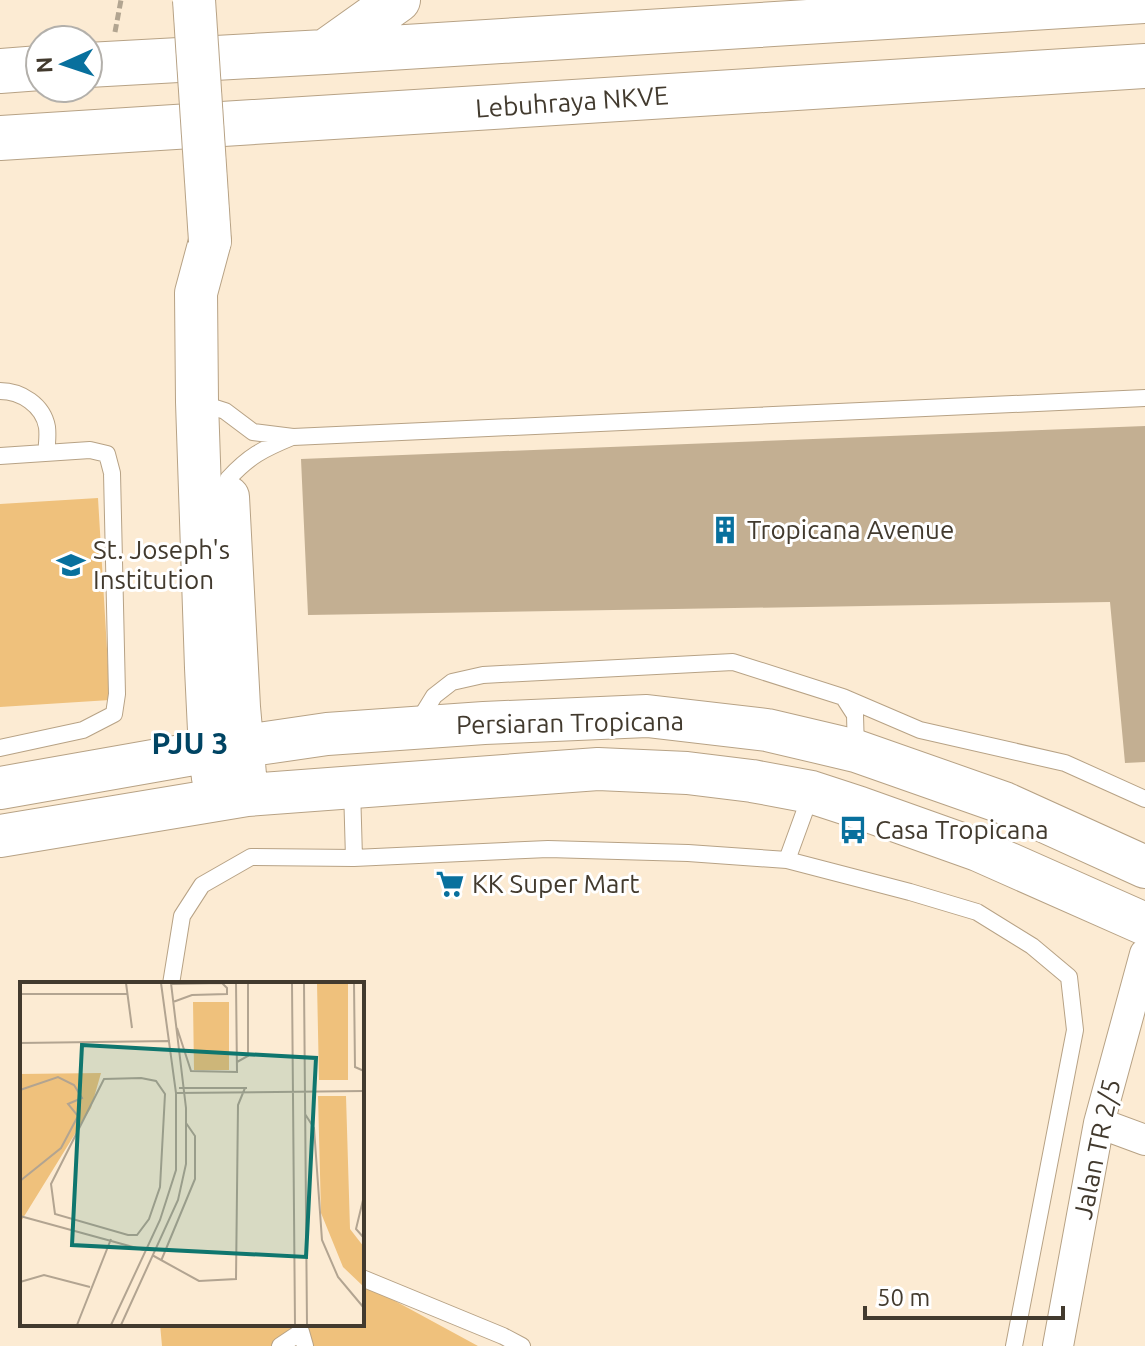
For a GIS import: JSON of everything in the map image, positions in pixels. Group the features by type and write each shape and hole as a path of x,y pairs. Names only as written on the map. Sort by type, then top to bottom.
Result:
{"highway":[{"path":"325,52 398,0"},
{"path":"104,64 1145,1"},
{"name":"Lebuhraya NKVE","path":"0,138 1145,66"},
{"path":"0,71 24,69"}],"main road":[{"path":"194,0 210,241 219,290 211,406 226,749 232,797"},
{"path":"211,406 228,479 236,660 226,749"},
{"path":"236,660 248,704 269,718 327,734"},
{"name":"Persiaran Tropicana","path":"0,788 327,734 647,716 767,730 856,751 1004,803 1145,867"},
{"name":"Persiaran Tropicana","path":"0,836 232,797 598,769 687,773 811,792 978,850 1145,924"}],"street":[{"name":"Jalan TR 2/5","path":"1058,1346 1099,1123 1145,954"},
{"path":"1099,1123 1145,1140"}],"lane":[{"path":"0,391 10,391 37,405 47,426 46,453"},
{"path":"211,406 253,432 293,437 1145,398"},
{"path":"228,479 242,463 261,450 293,437"},
{"path":"0,456 90,450 107,454 112,473 117,694 114,714 83,730 0,748"},
{"path":"416,727 434,696 452,682 483,675 733,662 843,697 920,730 1065,763 1145,799"},
{"path":"843,697 855,715 856,751"},
{"path":"352,788 354,858"},
{"path":"787,860 811,792"},
{"path":"171,982 182,916 202,885 251,857 354,858 548,849 688,853 787,860 977,912 1032,946 1069,977 1075,1030 1014,1346"},
{"path":"364,1279 522,1346"},
{"path":"280,1346 301,1332 305,1346"}],"shaded area":[{"path":"98,498 110,700 0,707 0,504"},
{"path":"364,1284 478,1346 162,1346 160,1326 364,1326"}],"building":[{"name":"Tropicana Avenue","path":"1145,426 1145,762 1125,763 1110,602 308,615 301,459"}],"place":[{"name":"Tropicana Avenue","path":"725,530"},
{"name":"St. Joseph's Institution","path":"71,565"},
{"name":"Casa Tropicana","path":"853,830"},
{"name":"KK Super Mart","path":"450,884"}],"district":[{"name":"PJU 3","path":"190,744"}]}
